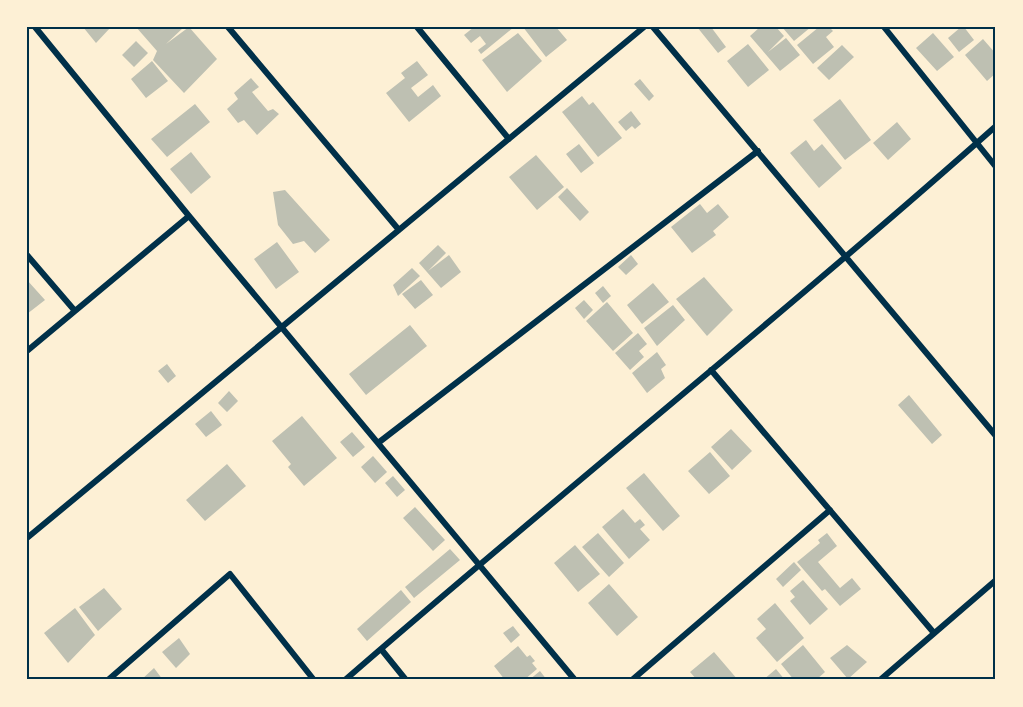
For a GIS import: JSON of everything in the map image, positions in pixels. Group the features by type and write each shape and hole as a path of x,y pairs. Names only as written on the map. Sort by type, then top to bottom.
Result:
{"street":[{"path":"35,27 575,680"},
{"path":"228,27 399,230"},
{"path":"417,27 509,139"},
{"path":"27,538 644,27"},
{"path":"653,27 996,436"},
{"path":"885,27 996,167"},
{"path":"345,680 479,564 847,257 996,126"},
{"path":"378,443 758,151"},
{"path":"27,351 189,216"},
{"path":"27,255 75,311"},
{"path":"711,370 934,633"},
{"path":"632,680 830,510"},
{"path":"108,680 230,574 314,680"},
{"path":"880,680 996,580"},
{"path":"381,649 406,680"}],"building":[{"path":"83,27 111,27 96,43"},
{"path":"136,27 184,27 166,44 189,27 217,59 184,93 153,60 157,51"},
{"path":"474,27 514,27 481,54 478,50 486,44 480,36 471,43 464,35"},
{"path":"523,27 556,27 567,40 546,57"},
{"path":"697,27 711,27 726,47 718,53"},
{"path":"760,27 776,27 784,36 768,52 786,38 800,55 780,71 750,36"},
{"path":"782,27 811,27 794,41"},
{"path":"819,27 829,27 833,31 826,37 834,47 813,64 797,45"},
{"path":"964,27 974,40 959,52 948,38"},
{"path":"518,33 542,61 507,92 482,60"},
{"path":"933,33 954,57 937,71 916,48"},
{"path":"983,39 996,54 996,73 987,81 965,55"},
{"path":"136,41 148,53 134,67 122,55"},
{"path":"748,44 769,70 748,87 727,61"},
{"path":"842,45 854,57 829,80 817,68"},
{"path":"152,61 168,81 146,98 131,79"},
{"path":"417,61 428,75 411,88 418,97 433,85 441,96 409,122 386,93 405,78 401,73"},
{"path":"251,78 259,87 252,92 268,111 273,109 279,114 257,135 244,120 238,123 227,109 238,99 234,93"},
{"path":"640,79 654,96 649,101 634,84"},
{"path":"582,96 589,105 593,102 622,138 598,157 562,112"},
{"path":"840,99 871,140 845,160 813,120"},
{"path":"195,104 210,122 167,157 151,139"},
{"path":"631,111 641,124 635,129 632,126 626,131 618,122"},
{"path":"897,122 911,139 888,160 873,143"},
{"path":"806,140 814,151 822,144 842,168 819,188 790,153"},
{"path":"579,144 594,163 581,173 566,154"},
{"path":"191,152 211,177 191,194 170,169"},
{"path":"536,155 564,187 537,210 509,177"},
{"path":"567,188 589,212 580,221 558,197"},
{"path":"285,190 330,240 315,253 304,241 293,244 278,225 273,192"},
{"path":"700,204 707,213 718,204 729,217 713,231 716,235 692,253 671,227"},
{"path":"277,242 299,272 276,289 254,259"},
{"path":"438,245 446,253 428,271 449,255 461,272 441,288 419,263"},
{"path":"631,255 638,264 626,275 618,267"},
{"path":"412,268 420,276 398,296 393,285"},
{"path":"704,277 733,310 707,336 676,299"},
{"path":"27,280 45,300 27,314"},
{"path":"421,280 433,295 415,309 402,294"},
{"path":"653,283 669,302 642,324 627,305"},
{"path":"603,286 611,296 603,303 595,293"},
{"path":"584,300 593,310 584,319 575,308"},
{"path":"607,302 633,333 613,351 586,321"},
{"path":"673,305 685,320 657,346 644,328"},
{"path":"410,325 427,346 366,395 349,374"},
{"path":"638,333 647,344 639,351 644,357 630,370 615,353"},
{"path":"657,352 666,365 661,369 665,378 647,393 632,373"},
{"path":"167,364 176,376 168,383 158,371"},
{"path":"229,391 238,401 227,412 218,403"},
{"path":"909,395 942,435 932,444 898,405"},
{"path":"211,411 222,425 206,437 195,424"},
{"path":"302,416 337,458 304,486 288,467 291,464 272,441"},
{"path":"731,429 752,451 732,470 711,447"},
{"path":"352,432 365,447 353,457 340,442"},
{"path":"710,452 730,476 709,494 688,471"},
{"path":"373,456 387,472 375,483 361,467"},
{"path":"227,464 246,486 205,521 186,500"},
{"path":"644,473 680,516 663,531 626,488"},
{"path":"393,476 405,490 397,497 385,483"},
{"path":"415,507 445,540 433,551 403,518"},
{"path":"623,509 635,523 640,519 645,525 640,529 650,540 629,559 602,527"},
{"path":"598,533 624,563 609,577 582,547"},
{"path":"827,533 837,546 818,562 840,588 852,578 861,589 840,606 825,589 822,591 797,562 820,543 818,540"},
{"path":"575,545 600,574 578,592 554,563"},
{"path":"450,549 460,560 414,598 405,587"},
{"path":"794,562 801,570 783,587 776,579"},
{"path":"803,580 828,609 810,625 790,601 795,597 790,591"},
{"path":"609,584 638,617 617,636 588,603"},
{"path":"104,588 122,609 98,631 79,607"},
{"path":"401,590 411,602 367,641 357,629"},
{"path":"775,603 804,638 777,662 756,638 766,629 757,619"},
{"path":"75,608 95,635 68,663 44,633"},
{"path":"513,626 520,635 511,643 503,633"},
{"path":"179,638 190,654 176,668 162,652"},
{"path":"803,645 825,672 816,680 794,680 781,664"},
{"path":"847,645 867,662 848,679 830,658"},
{"path":"518,646 527,657 530,655 535,661 532,663 537,669 524,680 505,680 494,666"},
{"path":"714,652 738,680 697,680 690,672"},
{"path":"154,668 163,680 141,680"},
{"path":"776,669 785,680 763,680"},
{"path":"540,671 547,680 529,680"}]}
